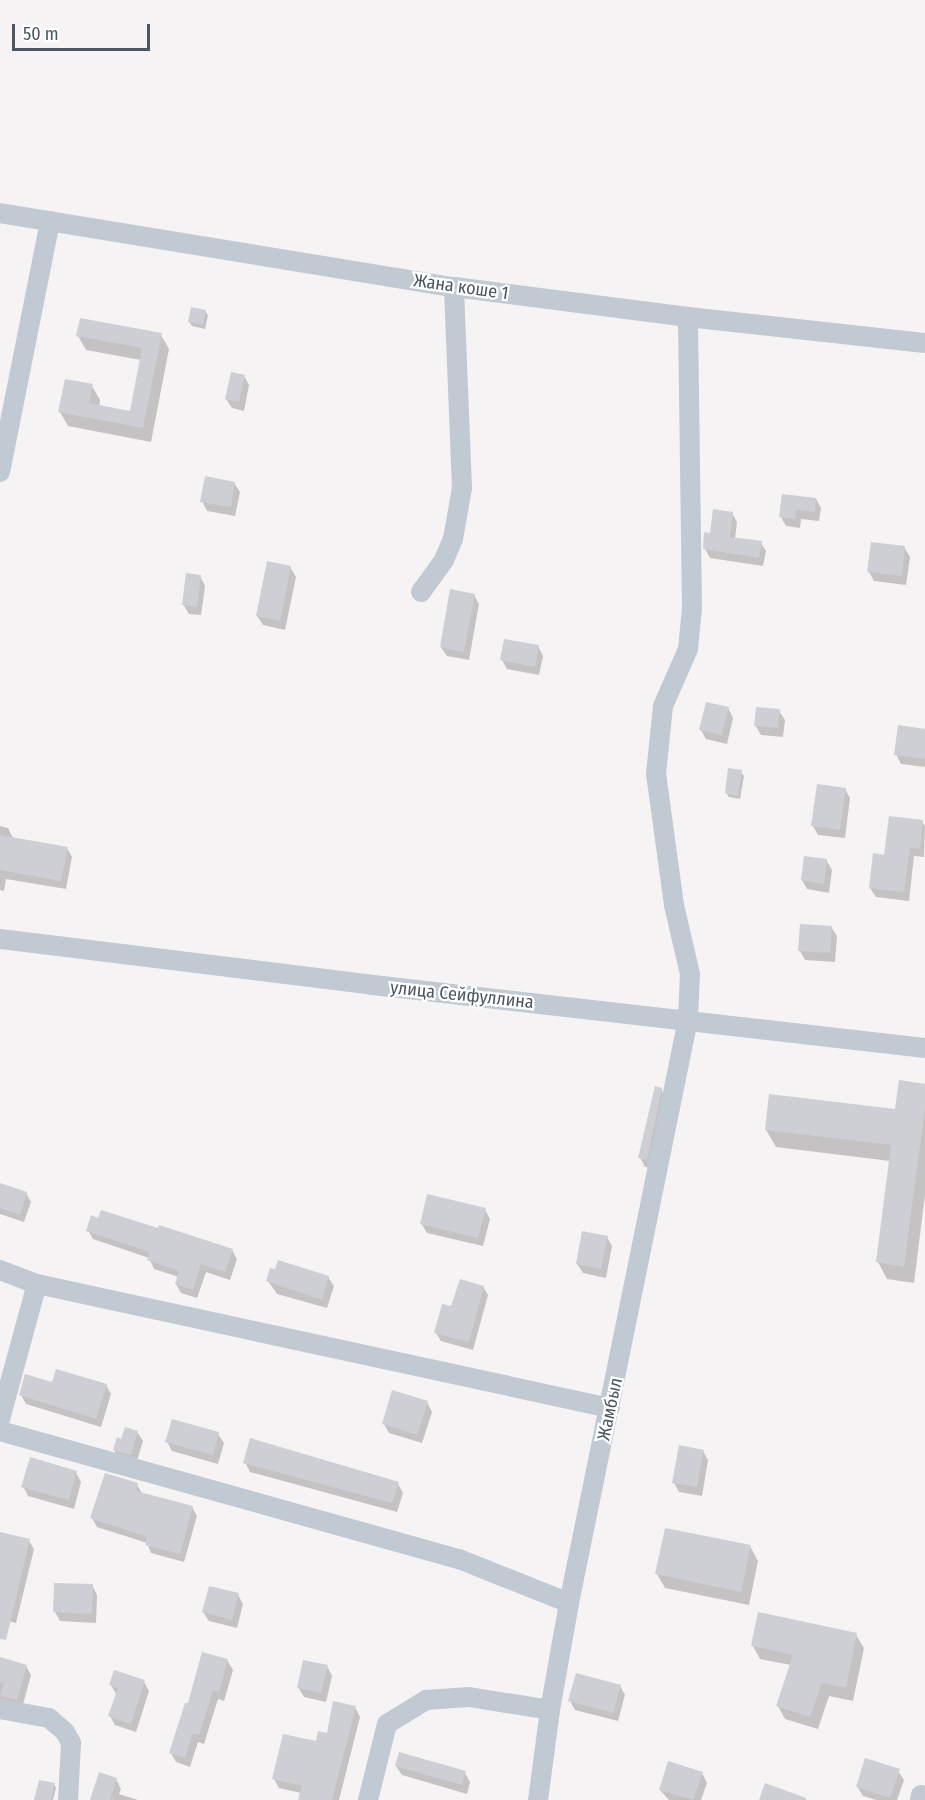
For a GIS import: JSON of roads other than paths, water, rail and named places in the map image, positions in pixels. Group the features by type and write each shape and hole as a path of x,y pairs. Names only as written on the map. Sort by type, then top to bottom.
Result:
{"street":[{"name":"Жана коше 1","path":"0,213 454,287 688,317 925,343"},
{"path":"0,472 50,221"},
{"path":"421,592 444,560 453,539 462,488 460,373 454,287"},
{"name":"Жамбыл","path":"538,1800 550,1710 569,1603 688,1019 690,974 674,905 656,774 663,706 688,649 692,608 688,317"},
{"name":"улица Сейфуллина","path":"0,939 361,984 688,1019 925,1048"},
{"path":"0,1270 37,1284 610,1408"},
{"path":"0,1419 37,1284"},
{"path":"0,1431 459,1559 569,1603"},
{"path":"368,1800 387,1725 426,1700 469,1697 550,1710"},
{"path":"0,1709 49,1718 65,1732 71,1743 68,1800"}]}
